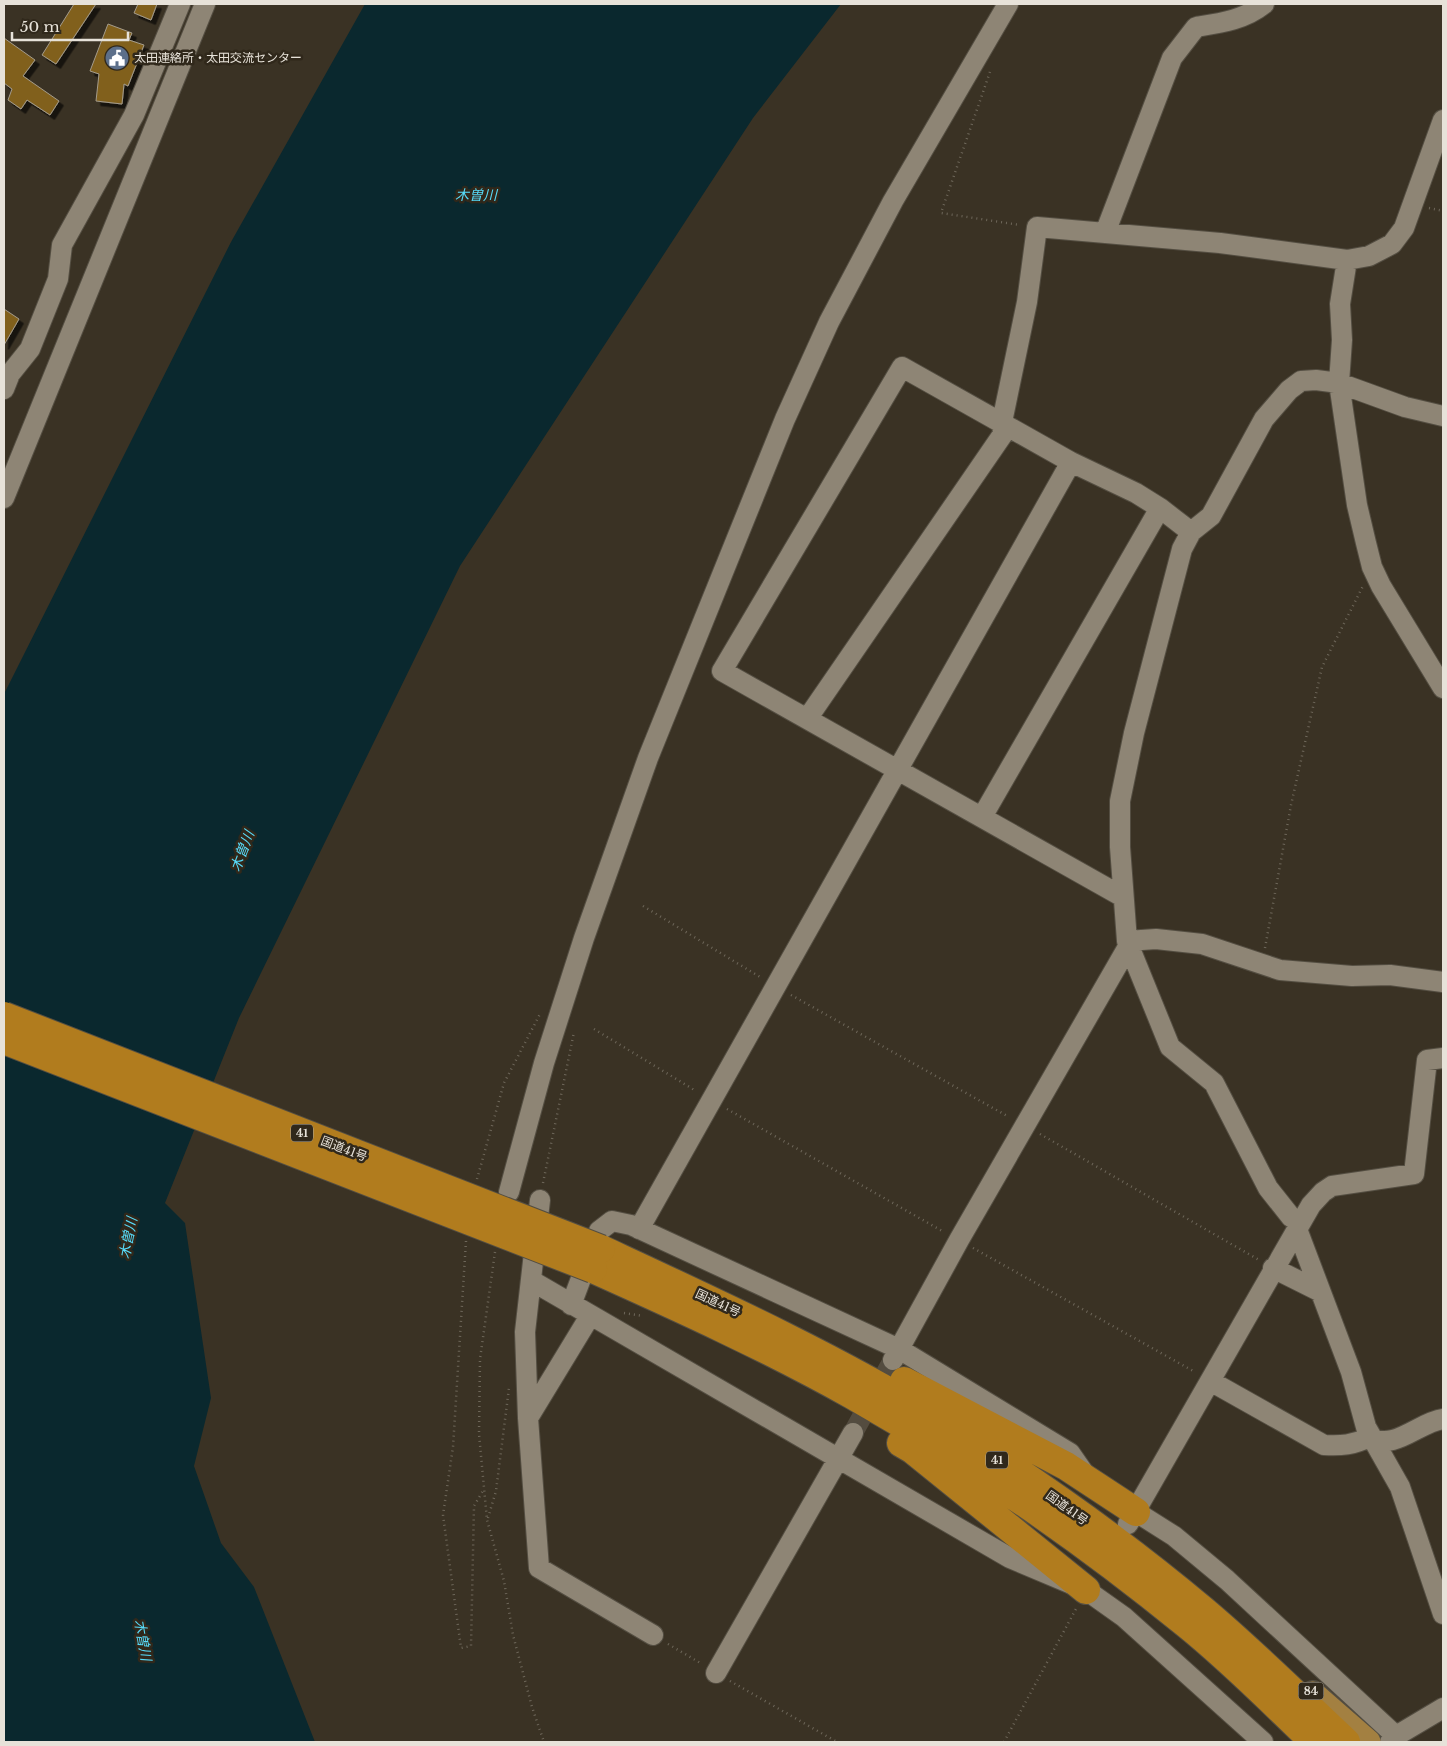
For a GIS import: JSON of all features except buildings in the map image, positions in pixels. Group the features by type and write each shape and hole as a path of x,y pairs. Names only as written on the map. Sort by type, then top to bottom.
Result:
{"highway":[{"name":"国道41号","path":"4,1016 597,1259 647,1294 752,1343 850,1394 934,1444 1028,1506 1187,1624 1314,1742"},
{"name":"国道41号","path":"4,1040 597,1259 762,1323 862,1376 935,1419 1024,1477 1133,1555 1203,1610 1346,1742"},
{"path":"647,1294 664,1310 914,1450 1086,1590"},
{"path":"762,1323 807,1333 875,1366 1066,1466 1090,1482 1132,1518"}],"main road":[{"name":"84","path":"1247,1649 1287,1670 1368,1742"}],"street":[{"path":"4,389 10,374 30,350 58,278 62,245 134,115 180,4"},
{"path":"4,498 205,4"},
{"path":"509,1192 547,1054 584,938 644,767 785,418 829,322 893,201 1008,4"},
{"path":"1105,233 1172,58 1196,27 1228,22 1252,14 1264,4"},
{"path":"807,719 1003,434 1002,422 1027,302 1037,227 1220,243 1347,260 1369,256 1392,244 1404,228 1443,120"},
{"path":"1347,260 1340,304 1342,340 1339,383 1358,505 1372,567 1381,586 1443,688"},
{"path":"1123,897 722,671 902,366 1071,462 1136,493 1160,508 1191,532"},
{"path":"1443,416 1405,407 1339,383 1316,380 1301,381 1289,390 1264,419 1211,516 1191,532 1182,549 1134,733 1120,801 1120,847 1128,943 1170,1047 1214,1083 1268,1188 1299,1226 1320,1291 1351,1372 1369,1437 1400,1487 1443,1614"},
{"path":"639,1229 710,1099 1071,462"},
{"path":"982,817 1160,508"},
{"path":"1128,943 1156,939 1202,944 1280,970 1352,976 1390,975 1443,982"},
{"path":"896,1355 959,1240 1026,1126 1128,943"},
{"path":"1443,1058 1427,1060 1414,1174 1332,1186 1322,1192 1311,1205 1273,1268 1212,1382 1132,1518 1174,1536 1226,1580 1393,1739 1443,1708"},
{"path":"540,1200 525,1332 528,1418 539,1568 653,1635"},
{"path":"572,1305 599,1231 612,1220 630,1225 808,1305 1070,1453 1090,1482"},
{"path":"1273,1268 1320,1291"},
{"path":"532,1281 1010,1558 1086,1590 1124,1617 1264,1742"},
{"path":"528,1418 590,1316"},
{"path":"1212,1382 1324,1445 1342,1446 1360,1442 1369,1437 1381,1441 1411,1434 1419,1426 1443,1419"},
{"path":"716,1673 852,1433"}],"path":[{"path":"992,67 941,213 1037,227"},
{"path":"1262,964 1291,805 1322,667 1372,567"},
{"path":"643,906 775,986 1026,1126 1273,1268"},
{"path":"476,1180 504,1083 540,1012"},
{"path":"594,1029 710,1099 1212,1382"},
{"path":"540,1200 574,1030"},
{"path":"466,1238 453,1448 443,1515 461,1648 471,1646 474,1506 484,1489"},
{"path":"495,1250 480,1359 479,1434 487,1520 504,1581 513,1635 544,1742"},
{"path":"487,1520 496,1491 510,1384"},
{"path":"1004,1742 1086,1590"},
{"path":"653,1635 837,1742"}],"water":[{"name":"木曽川","path":"365,4 841,4 753,118 460,566 239,1018 165,1203 185,1223 211,1398 194,1466 221,1543 254,1587 315,1742 4,1742 4,694 231,242"}],"tunnel":[{"path":"853,1433 893,1360"}],"place":[{"name":"太田連絡所・太田交流センター","path":"117,58"}]}
